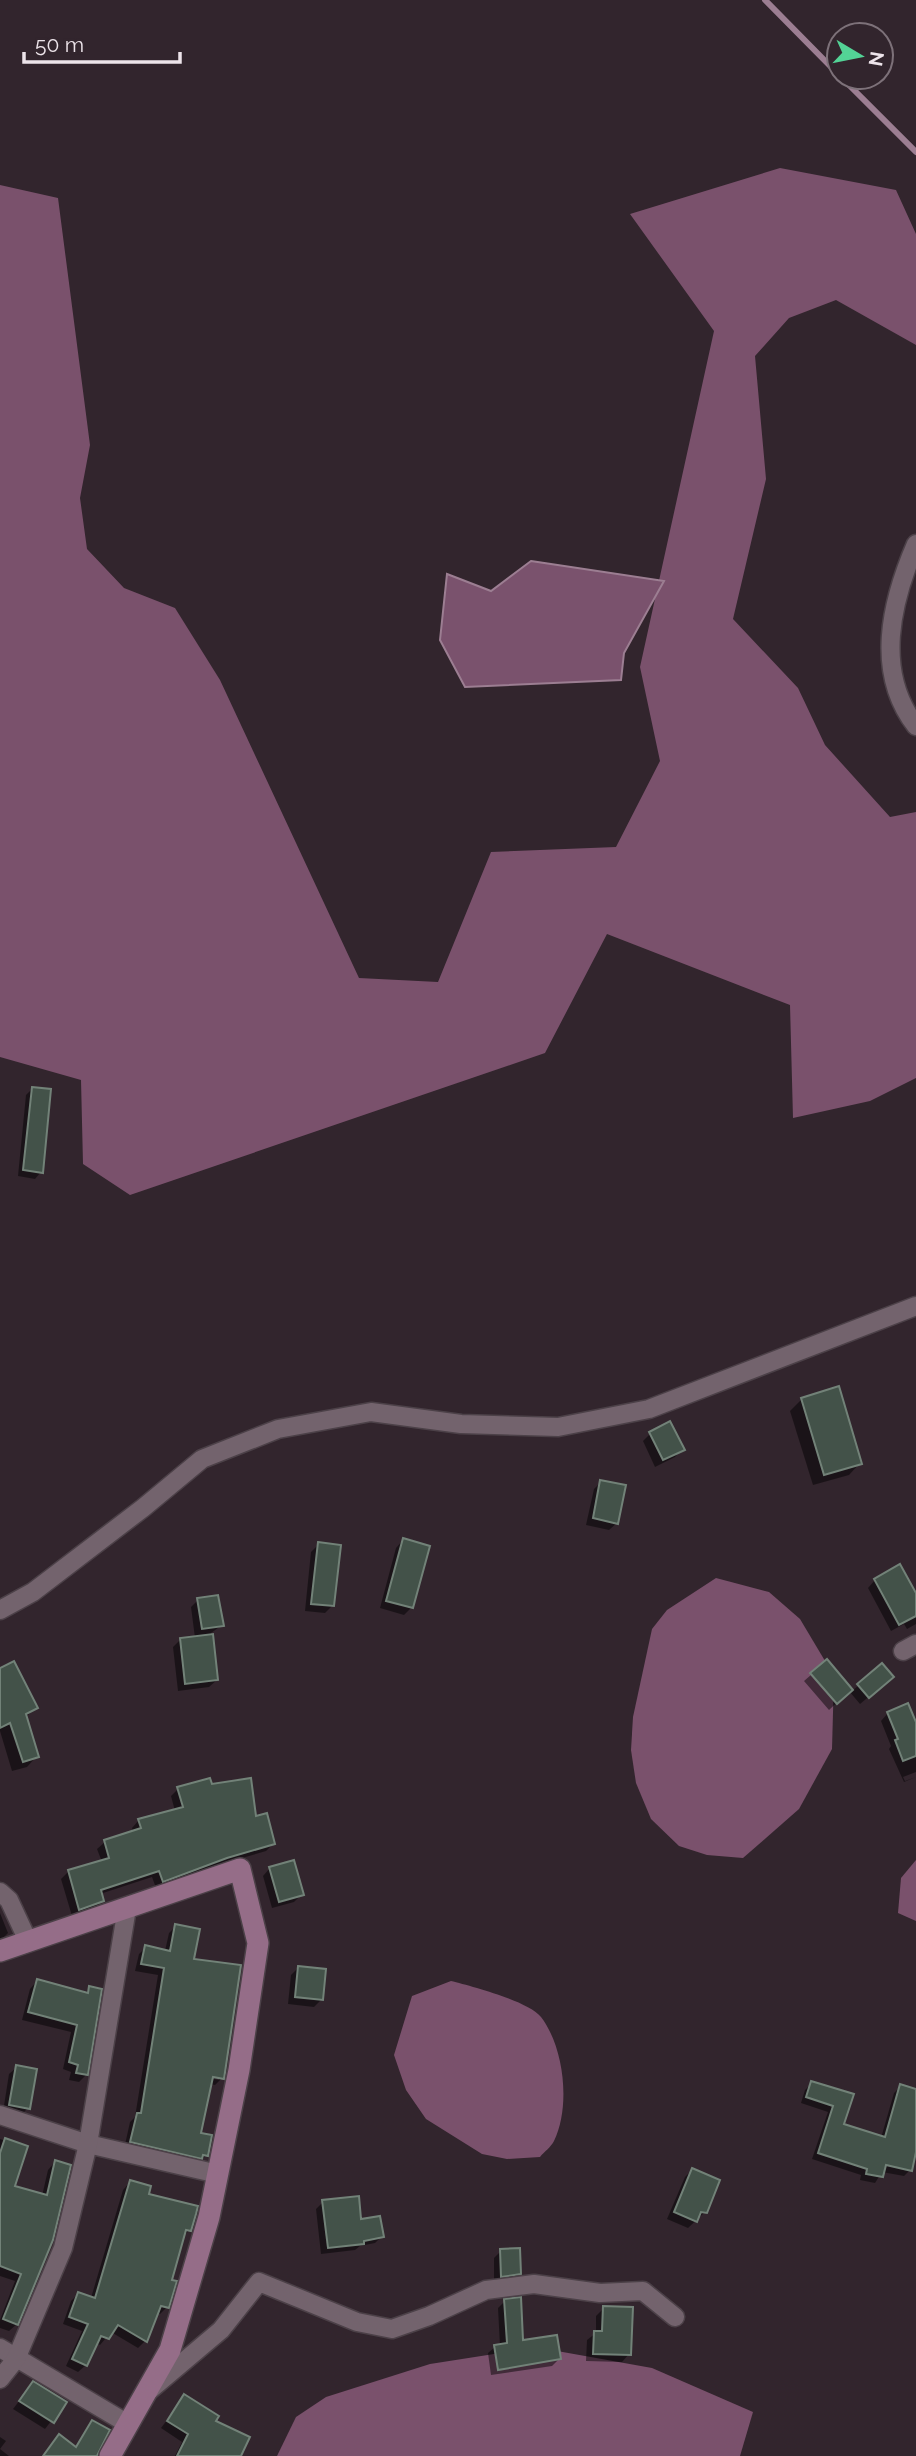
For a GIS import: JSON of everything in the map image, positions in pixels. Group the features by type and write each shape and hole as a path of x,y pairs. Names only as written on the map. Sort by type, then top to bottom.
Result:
{"street":[{"path":"916,544 893,610 890,653 894,685 916,726"},
{"path":"0,1610 33,1592 202,1459 278,1429 371,1412 461,1424 558,1427 649,1409 916,1306"},
{"path":"0,1951 240,1869 258,1942 239,2070 209,2217 170,2350 110,2456"},
{"path":"0,1892 9,1900 28,1941"},
{"path":"0,2379 16,2359 62,2248 88,2144 127,1908"},
{"path":"0,2115 88,2144 218,2174"},
{"path":"145,2394 220,2330 259,2282 357,2322 393,2329 486,2290 534,2284 600,2293 643,2291 675,2317"},
{"path":"0,2348 128,2424"}],"shaded area":[{"path":"780,168 896,190 916,234 916,345 836,300 789,318 755,356 766,479 733,619 798,688 825,745 890,817 916,812 916,1078 870,1101 793,1118 790,1005 607,934 545,1053 130,1195 83,1164 81,1080 0,1057 0,185 58,198 90,445 80,498 87,549 124,588 175,608 220,680 359,978 438,982 491,852 616,847 660,761 640,667 714,331 630,214"},
{"path":"531,561 664,581 624,653 621,680 465,687 440,640 447,574 491,591"},
{"path":"716,1578 769,1592 800,1619 834,1676 832,1749 799,1809 743,1858 707,1855 679,1846 651,1819 636,1783 631,1750 633,1717 652,1629 667,1610"},
{"path":"916,1860 916,1921 898,1913 901,1878"},
{"path":"451,1981 524,2005 541,2017 549,2030 560,2060 562,2111 554,2141 540,2157 507,2159 482,2154 426,2119 406,2090 394,2055 412,1996"},
{"path":"546,2349 652,2368 753,2412 740,2456 277,2456 296,2417 326,2397 430,2364"}],"building":[{"path":"32,1087 51,1089 43,1173 23,1170"},
{"path":"839,1386 862,1464 824,1475 801,1398"},
{"path":"670,1421 685,1450 663,1460 649,1432"},
{"path":"600,1480 626,1485 618,1524 593,1518"},
{"path":"403,1538 430,1546 413,1608 386,1601"},
{"path":"318,1542 341,1545 334,1606 311,1604"},
{"path":"900,1564 916,1593 916,1616 899,1625 874,1579"},
{"path":"218,1595 224,1626 202,1629 197,1598"},
{"path":"213,1634 218,1680 185,1684 180,1638"},
{"path":"827,1659 853,1690 837,1704 810,1673"},
{"path":"14,1661 38,1708 26,1714 39,1757 23,1762 10,1723 0,1728 0,1668"},
{"path":"882,1663 894,1677 869,1698 857,1684"},
{"path":"908,1703 916,1722 916,1756 903,1761 887,1712"},
{"path":"210,1778 212,1784 251,1778 256,1816 267,1813 275,1844 227,1858 163,1882 159,1871 101,1890 104,1901 79,1910 68,1870 109,1858 104,1840 141,1828 138,1819 183,1807 177,1787"},
{"path":"294,1860 304,1895 279,1902 269,1867"},
{"path":"175,1924 200,1929 194,1959 241,1965 224,2079 213,2077 201,2133 212,2135 208,2156 203,2155 202,2159 130,2142 137,2113 141,2113 164,1968 141,1964 145,1945 170,1951"},
{"path":"298,1966 326,1969 323,2000 295,1997"},
{"path":"37,1979 88,1993 89,1986 102,1989 88,2075 76,2073 78,2065 69,2062 77,2025 28,2012"},
{"path":"16,2065 37,2069 30,2109 9,2105"},
{"path":"811,2081 854,2094 844,2124 885,2137 900,2084 916,2089 916,2152 912,2171 886,2165 883,2177 866,2174 867,2169 818,2153 833,2106 806,2097"},
{"path":"5,2138 28,2146 15,2186 47,2195 55,2160 71,2165 53,2240 18,2325 3,2319 21,2274 0,2266 0,2153"},
{"path":"692,2168 720,2180 707,2213 701,2212 697,2222 674,2212"},
{"path":"130,2180 151,2186 149,2194 198,2206 191,2231 186,2230 172,2280 177,2281 169,2308 161,2306 147,2342 118,2325 109,2339 101,2336 87,2366 72,2359 88,2324 69,2317 78,2292 95,2298"},
{"path":"359,2196 361,2219 380,2216 384,2237 364,2241 364,2244 328,2248 322,2200"},
{"path":"520,2248 521,2274 501,2277 500,2249"},
{"path":"521,2297 523,2340 557,2335 561,2359 498,2370 494,2345 507,2343 504,2299"},
{"path":"603,2306 633,2307 631,2355 593,2354 594,2331 602,2331"},
{"path":"33,2381 67,2402 54,2423 19,2401"},
{"path":"184,2394 219,2416 216,2421 250,2437 241,2456 177,2456 188,2434 167,2421"},
{"path":"92,2420 110,2430 97,2456 43,2456 59,2434 76,2447"}],"waterway":[{"path":"765,0 825,61"},
{"path":"855,91 916,152"}]}
